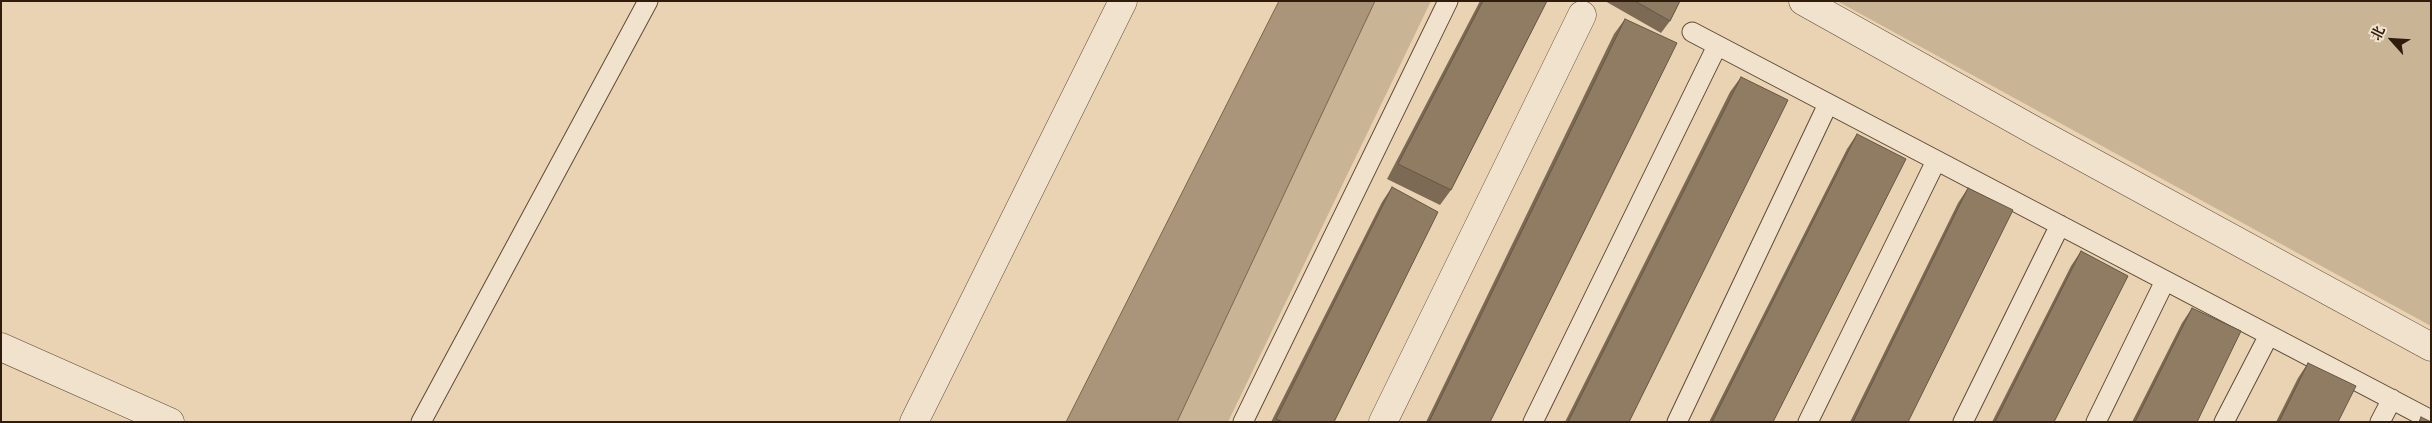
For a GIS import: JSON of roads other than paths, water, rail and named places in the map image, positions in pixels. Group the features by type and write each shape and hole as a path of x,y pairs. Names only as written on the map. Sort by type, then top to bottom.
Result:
{"street":[{"path":"914,422 1123,1"},
{"path":"1803,1 2037,132 2431,347"},
{"path":"1383,422 1582,15"},
{"path":"1,347 170,422"}],"lane":[{"path":"421,422 648,1"},
{"path":"1242,422 1448,1"},
{"path":"1692,32 2431,420"},
{"path":"1533,422 1717,46"},
{"path":"1677,422 1828,104"},
{"path":"1808,422 1936,161"},
{"path":"1962,422 2060,225"},
{"path":"2096,422 2165,280"},
{"path":"2224,422 2269,335"},
{"path":"2380,422 2392,399"}]}
